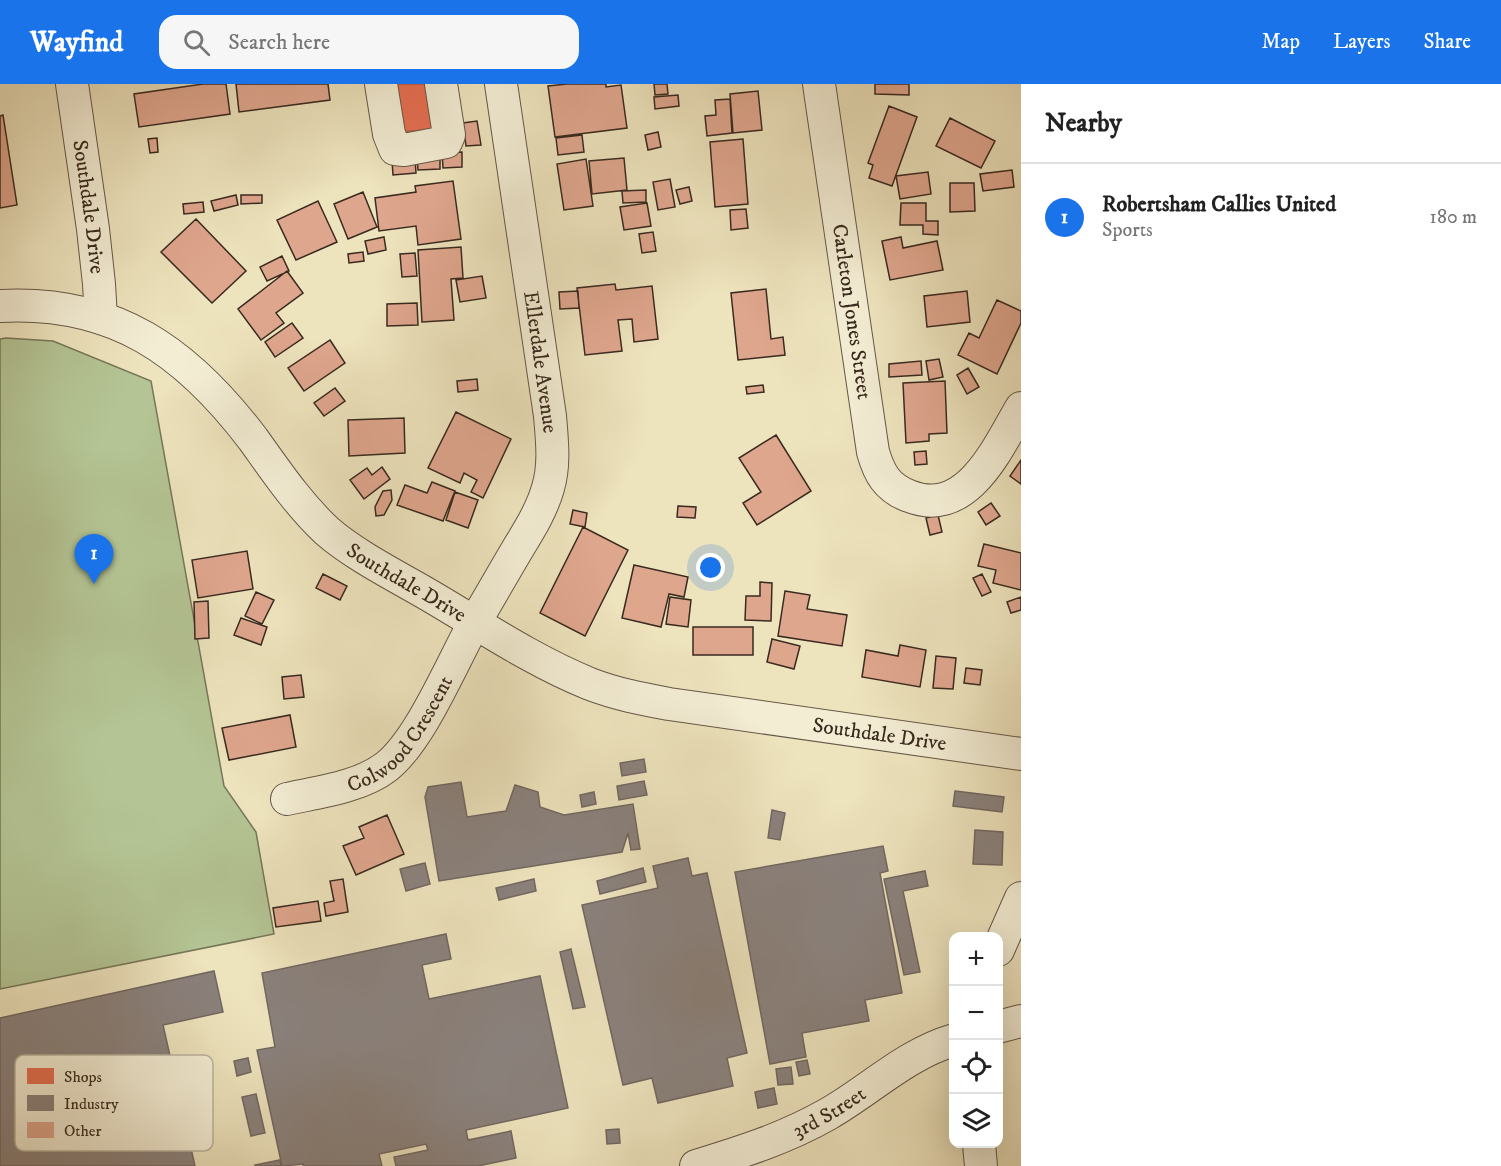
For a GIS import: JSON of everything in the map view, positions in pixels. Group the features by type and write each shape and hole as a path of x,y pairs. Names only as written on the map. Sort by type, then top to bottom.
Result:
{"street":[{"name":"Southdale Drive","path":"72,84 93,229 101,318 139,334 163,348 200,378 229,410 309,513 329,533 396,576 475,622 568,674 603,688 636,698 735,715 1021,754"},
{"path":"381,84 389,134 395,149 404,150 446,142 448,135 441,84"},
{"name":"Ellerdale Avenue","path":"475,622 541,509 549,487 552,457 550,416 501,84"},
{"name":"Carleton Jones Street","path":"819,84 873,452 878,470 887,483 902,494 918,500 935,502 949,499 959,494 972,481 994,453 1021,408"},
{"path":"0,306 51,307 101,318"},
{"name":"Colwood Crescent","path":"287,799 356,782 377,773 395,759 428,709 475,622"},
{"path":"1003,941 1021,898"},
{"path":"1003,1026 1021,1021"},
{"name":"3rd Street","path":"696,1166 754,1149 793,1133 829,1114 910,1059 949,1041"},
{"path":"979,1148 981,1166"}],"green space":[{"path":"0,339 53,341 151,381 224,786 256,832 274,934 0,989"}],"building: Shops":[{"path":"395,84 431,84 436,129 400,132"}],"building: Industry":[{"path":"644,759 646,772 622,776 620,763"},
{"path":"644,781 647,795 619,800 617,786"},
{"path":"461,782 467,817 506,811 515,785 538,792 540,807 564,815 633,804 640,849 631,850 628,833 622,852 439,881 425,797 428,787"},
{"path":"955,791 1004,797 1002,812 953,806"},
{"path":"594,792 596,804 582,807 580,795"},
{"path":"772,810 785,813 780,840 768,838"},
{"path":"975,830 1003,832 1002,865 973,864"},
{"path":"883,846 888,871 880,873 902,993 865,1000 869,1021 802,1033 806,1057 770,1064 735,872"},
{"path":"688,858 692,876 707,873 747,1053 727,1058 733,1086 658,1103 652,1078 623,1085 582,905 658,888 653,866"},
{"path":"425,863 430,884 406,891 400,869"},
{"path":"643,868 646,882 600,894 597,881"},
{"path":"925,871 928,886 903,891 920,972 904,975 884,879"},
{"path":"534,879 536,891 499,900 496,888"},
{"path":"446,934 451,959 422,965 429,999 540,976 568,1108 466,1130 468,1140 511,1131 516,1158 478,1166 396,1166 394,1157 428,1150 426,1144 379,1154 382,1166 303,1166 303,1164 282,1166 257,1050 275,1047 262,973"},
{"path":"571,949 585,1007 573,1009 560,952"},
{"path":"214,971 223,1012 163,1025 170,1055 15,1055 15,1151 192,1151 195,1166 0,1166 0,1018"},
{"path":"248,1058 251,1072 237,1076 234,1061"},
{"path":"807,1060 810,1074 799,1076 796,1062"},
{"path":"791,1067 793,1084 778,1085 776,1069"},
{"path":"774,1088 777,1104 758,1108 755,1092"},
{"path":"256,1094 265,1133 251,1136 242,1097"},
{"path":"619,1129 620,1143 607,1144 606,1130"},
{"path":"280,1160 281,1166 255,1165"}],"building: Other":[{"path":"203,84 226,84 230,114 139,127 134,94"},
{"path":"236,84 328,84 330,100 239,112"},
{"path":"606,84 606,87 621,85 627,128 555,137 548,86"},
{"path":"654,84 667,84 668,94 655,95"},
{"path":"875,84 909,84 909,95 875,94"},
{"path":"758,91 762,130 733,133 730,94"},
{"path":"678,95 679,106 655,109 654,97"},
{"path":"730,99 732,133 707,136 705,116 716,115 715,100"},
{"path":"889,106 917,117 892,186 869,178 873,165 868,163"},
{"path":"3,115 17,205 0,208 0,116"},
{"path":"950,118 995,141 981,168 936,146"},
{"path":"477,121 481,145 466,146 463,123"},
{"path":"658,132 661,147 648,150 645,135"},
{"path":"582,135 584,152 558,155 556,138"},
{"path":"157,138 158,152 150,153 148,139"},
{"path":"743,139 748,204 715,207 710,142"},
{"path":"462,152 462,167 443,168 442,153"},
{"path":"440,156 440,169 418,170 417,158"},
{"path":"624,158 627,190 592,194 589,161"},
{"path":"415,159 416,173 393,175 392,161"},
{"path":"586,159 593,206 564,210 557,164"},
{"path":"1012,170 1014,187 983,191 980,174"},
{"path":"928,172 931,194 900,199 896,176"},
{"path":"670,179 675,207 658,210 653,182"},
{"path":"453,181 461,239 418,245 416,226 379,231 375,198 416,192 415,186"},
{"path":"950,183 974,183 975,211 950,212"},
{"path":"689,187 692,201 680,204 676,190"},
{"path":"646,190 646,202 623,203 622,191"},
{"path":"363,192 377,227 348,239 334,204"},
{"path":"236,195 238,205 214,211 211,201"},
{"path":"241,195 262,195 262,203 241,204"},
{"path":"318,201 337,242 296,260 277,220"},
{"path":"203,202 204,212 184,214 183,204"},
{"path":"647,203 651,226 624,230 620,207"},
{"path":"901,203 926,203 926,221 938,221 938,235 923,234 923,225 900,225"},
{"path":"746,209 748,228 731,230 730,210"},
{"path":"196,219 246,271 212,303 161,252"},
{"path":"653,232 656,251 642,253 639,234"},
{"path":"384,237 386,250 368,254 365,241"},
{"path":"901,237 903,248 937,241 943,270 890,280 882,241"},
{"path":"461,247 463,278 451,279 454,320 422,322 418,250"},
{"path":"363,252 364,261 349,263 348,254"},
{"path":"415,253 417,276 402,277 400,254"},
{"path":"282,256 289,271 267,281 260,267"},
{"path":"287,271 303,293 276,313 284,323 261,340 238,309"},
{"path":"482,276 486,298 460,302 456,280"},
{"path":"615,284 616,290 652,286 658,339 634,342 632,319 618,320 622,351 585,355 577,288"},
{"path":"766,289 771,339 783,337 785,355 738,360 731,293"},
{"path":"578,291 579,308 560,309 559,292"},
{"path":"967,291 970,322 927,327 924,296"},
{"path":"997,300 1021,311 1021,323 997,374 958,355 969,333 979,338"},
{"path":"417,303 418,325 387,326 387,304"},
{"path":"292,323 303,338 275,357 265,342"},
{"path":"330,340 345,363 304,391 288,368"},
{"path":"939,359 943,377 929,380 926,361"},
{"path":"921,361 922,375 889,377 889,364"},
{"path":"968,368 979,387 967,394 957,375"},
{"path":"477,379 478,390 458,392 457,381"},
{"path":"945,381 947,433 929,434 929,441 906,443 903,383"},
{"path":"763,385 764,392 747,394 746,387"},
{"path":"335,388 345,401 324,416 314,403"},
{"path":"456,412 511,439 483,498 471,492 477,480 464,473 460,483 428,468"},
{"path":"404,418 405,453 349,456 348,420"},
{"path":"776,435 811,491 757,525 743,503 761,492 739,458"},
{"path":"926,451 927,464 915,465 914,452"},
{"path":"1021,460 1021,484 1010,476"},
{"path":"382,467 390,479 364,499 350,480 367,468 372,475"},
{"path":"432,482 455,491 443,521 397,505 405,485 427,493"},
{"path":"391,490 392,500 384,515 376,516 375,507 383,491"},
{"path":"455,492 478,500 468,528 446,520"},
{"path":"991,503 1000,516 986,525 978,512"},
{"path":"678,506 696,507 695,518 677,517"},
{"path":"573,510 587,513 585,527 570,524"},
{"path":"938,515 942,532 930,535 926,518"},
{"path":"583,527 628,550 585,636 540,613"},
{"path":"984,544 1021,553 1021,590 993,583 996,570 978,566"},
{"path":"247,551 253,589 198,598 192,560"},
{"path":"634,565 688,577 684,597 669,594 661,627 622,618"},
{"path":"323,574 347,586 340,600 316,588"},
{"path":"982,574 991,592 982,596 973,578"},
{"path":"760,582 772,583 771,621 745,620 746,596 760,596"},
{"path":"785,591 810,595 807,609 847,615 842,646 778,636"},
{"path":"256,592 274,600 262,624 245,616"},
{"path":"670,597 691,600 688,627 666,624"},
{"path":"1021,597 1021,610 1011,613 1007,602"},
{"path":"208,601 209,638 195,639 194,602"},
{"path":"241,618 267,627 261,645 234,635"},
{"path":"693,627 753,627 753,655 693,655"},
{"path":"772,639 800,646 794,669 767,662"},
{"path":"900,645 926,650 920,687 862,677 866,650 898,656"},
{"path":"936,656 956,658 953,689 933,688"},
{"path":"966,668 982,670 980,685 964,683"},
{"path":"301,675 304,697 284,699 282,677"},
{"path":"290,715 296,747 229,760 222,728"},
{"path":"387,815 404,854 356,875 343,846 364,838 359,827"},
{"path":"343,879 348,912 326,916 324,903 334,901 330,881"},
{"path":"318,901 321,921 276,927 273,908"}],"place":[{"name":"Robertsham Callies United","path":"94,584"}]}
